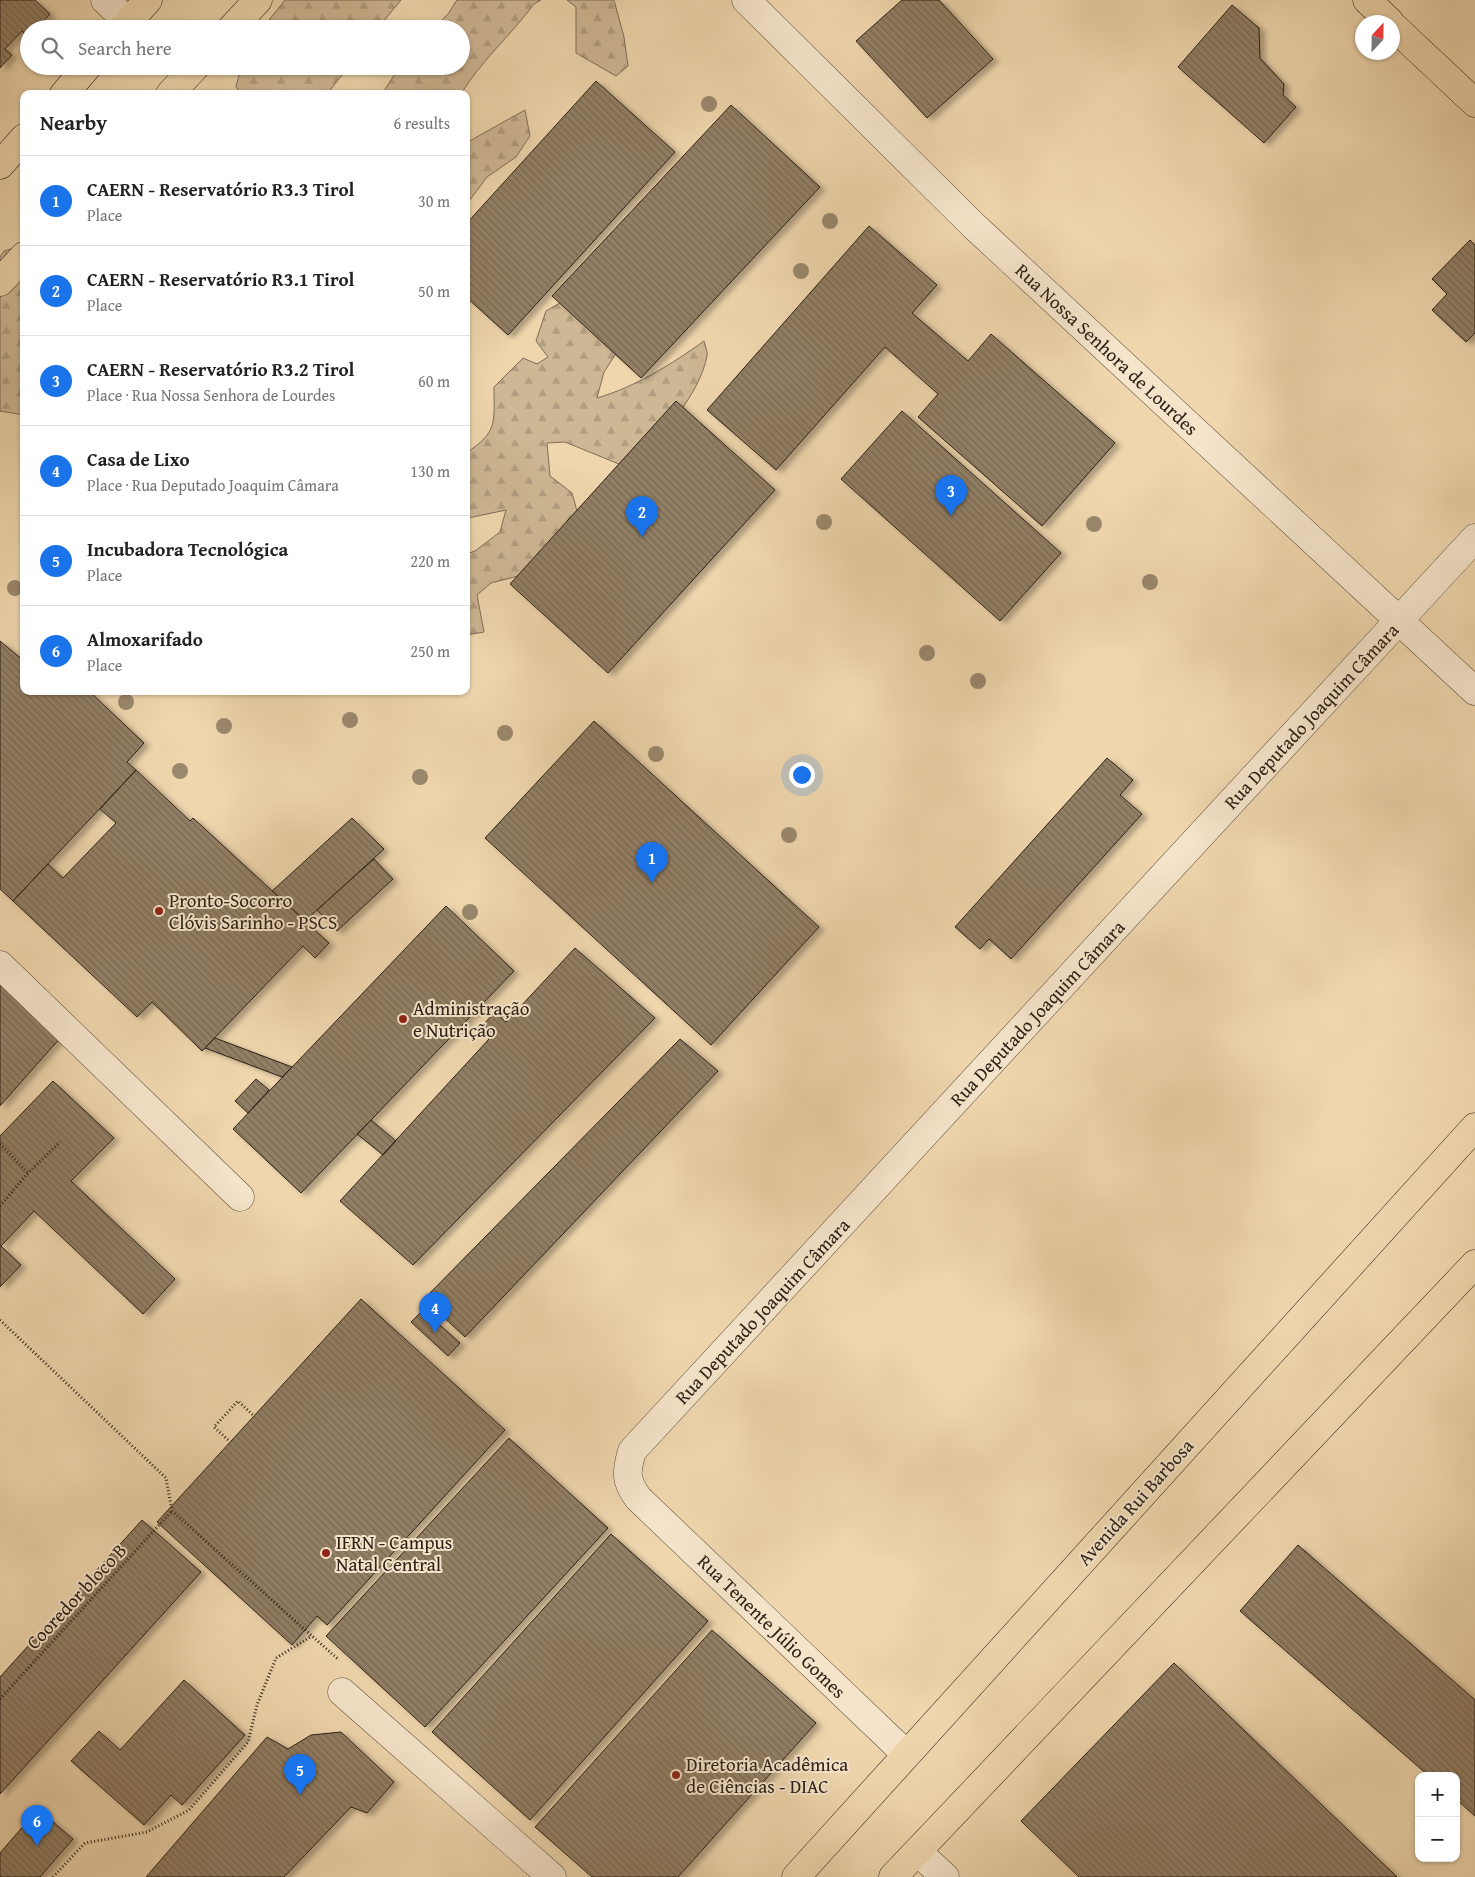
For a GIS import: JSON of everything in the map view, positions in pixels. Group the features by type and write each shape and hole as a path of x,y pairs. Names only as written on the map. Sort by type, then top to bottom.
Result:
{"main road":[{"path":"130,20 148,0"},
{"path":"239,20 258,0"},
{"path":"1367,0 1382,15"},
{"path":"1400,32 1475,103"},
{"path":"67,90 80,75"},
{"path":"174,90 188,75"},
{"path":"0,165 20,142"},
{"path":"0,282 20,260"},
{"name":"Avenida Rui Barbosa","path":"796,1877 1475,1127"},
{"path":"893,1877 1475,1264"}],"street":[{"path":"105,0 120,20"},
{"name":"Rua Nossa Senhora de Lourdes","path":"746,0 974,226 1400,620 1475,692"},
{"name":"Rua Deputado Joaquim Câmara","path":"638,1498 628,1484 627,1467 632,1451 1475,538"},
{"path":"0,965 240,1197"},
{"name":"Rua Tenente Júlio Gomes","path":"638,1498 906,1754"},
{"path":"342,1692 552,1877"},
{"path":"918,1852 945,1877"}],"path":[{"path":"0,1206 28,1173 60,1142"},
{"path":"0,1144 28,1173"},
{"path":"0,1320 166,1478 172,1511 342,1662"},
{"path":"228,1440 214,1427 238,1401 253,1415"},
{"name":"Cooredor bloco B","path":"0,1698 172,1511"},
{"path":"53,1877 85,1842 147,1832 189,1810 248,1742 257,1705 276,1658 312,1636"}],"green space":[{"path":"285,0 401,0 384,20 269,20"},
{"path":"457,0 541,0 534,4 487,59 464,90 385,90 394,75 470,75 470,20 442,20"},
{"path":"567,0 614,0 624,37 628,66 616,76 576,53 576,7"},
{"path":"239,75 342,75 330,90 238,90 236,86"},
{"path":"525,110 530,136 516,157 487,177 470,200 470,141"},
{"path":"20,247 20,414 0,411 0,257 4,251"},
{"path":"570,297 621,346 604,372 597,398 625,388 653,374 704,341 707,354 703,371 687,402 631,469 565,442 547,443 550,476 572,493 583,532 534,572 491,583 477,595 484,632 470,634 470,553 500,532 506,510 470,518 470,450 484,439 492,426 494,418 494,387 523,358 537,364 548,357 536,341 546,311"}],"building":[{"path":"0,0 35,0 50,14 44,20 20,20 20,33 5,49 12,55 0,68"},
{"path":"902,0 939,0 993,59 927,118 856,41"},
{"path":"1232,5 1259,28 1260,58 1284,84 1283,95 1296,107 1264,143 1178,67"},
{"path":"596,81 675,152 508,335 470,301 470,220"},
{"path":"731,105 820,187 641,378 552,296"},
{"path":"869,226 937,285 912,313 968,361 991,334 1115,443 1042,526 918,417 938,394 885,347 776,470 707,410"},
{"path":"1470,240 1475,245 1475,333 1466,342 1432,310 1447,294 1432,279"},
{"path":"676,401 775,490 608,673 510,584"},
{"path":"902,411 1061,553 1000,621 841,479"},
{"path":"0,641 20,658 20,695 93,695 144,743 127,762 136,770 13,901 0,889"},
{"path":"594,721 819,927 711,1045 485,838"},
{"path":"1107,758 1133,780 1120,795 1142,814 1011,959 989,939 980,949 955,927"},
{"name":"Pronto-Socorro Clóvis Sarinho - PSCS","path":"136,770 190,821 193,818 329,943 315,958 303,946 202,1051 152,1002 137,1017 13,901 48,864 63,878 116,823 100,809"},
{"path":"352,818 384,849 305,921 272,891"},
{"path":"374,859 393,879 337,931 317,910"},
{"name":"Administração e Nutrição","path":"446,906 514,971 301,1193 233,1129"},
{"path":"575,948 655,1018 413,1265 340,1201 489,1039 479,1029 495,1012 506,1022"},
{"path":"0,982 61,1037 0,1106"},
{"path":"215,1038 292,1067 282,1077 205,1048"},
{"path":"680,1039 718,1071 465,1337 424,1299"},
{"path":"256,1079 269,1090 248,1113 235,1101"},
{"path":"53,1081 114,1138 71,1181 175,1279 143,1314 34,1211 1,1246 21,1265 0,1287 0,1136"},
{"path":"371,1120 396,1141 383,1155 357,1134"},
{"path":"361,1299 505,1430 327,1625 317,1616 292,1645 157,1522"},
{"path":"423,1310 460,1343 448,1356 411,1322"},
{"path":"509,1438 608,1528 425,1727 326,1636"},
{"path":"142,1520 201,1572 0,1794 0,1677"},
{"path":"611,1534 708,1621 530,1820 432,1732"},
{"path":"1298,1545 1475,1700 1475,1816 1460,1803 1460,1772 1424,1772 1240,1611"},
{"name":"Diretoria Acadêmica de Ciências - DIAC","path":"712,1630 816,1723 678,1877 592,1877 535,1827"},
{"path":"1174,1663 1397,1877 1079,1877 1021,1821"},
{"path":"184,1680 245,1735 182,1805 171,1795 144,1825 71,1761 99,1731 120,1750"},
{"path":"341,1732 394,1782 367,1813 351,1807 284,1877 146,1877 267,1737 288,1749 311,1735"},
{"path":"38,1809 73,1839 40,1877 0,1877 0,1853"}],"place":[{"name":"CAERN - Reservatório R3.2 Tirol","path":"951,516"},
{"name":"CAERN - Reservatório R3.1 Tirol","path":"642,537"},
{"name":"CAERN - Reservatório R3.3 Tirol","path":"652,883"},
{"name":"Pronto-Socorro Clóvis Sarinho - PSCS","path":"159,911"},
{"name":"Administração e Nutrição","path":"403,1019"},
{"name":"Casa de Lixo","path":"435,1333"},
{"name":"IFRN - Campus Natal Central","path":"326,1553"},
{"name":"Diretoria Acadêmica de Ciências - DIAC","path":"676,1775"},
{"name":"Incubadora Tecnológica","path":"300,1795"},
{"name":"Almoxarifado","path":"37,1846"}]}
